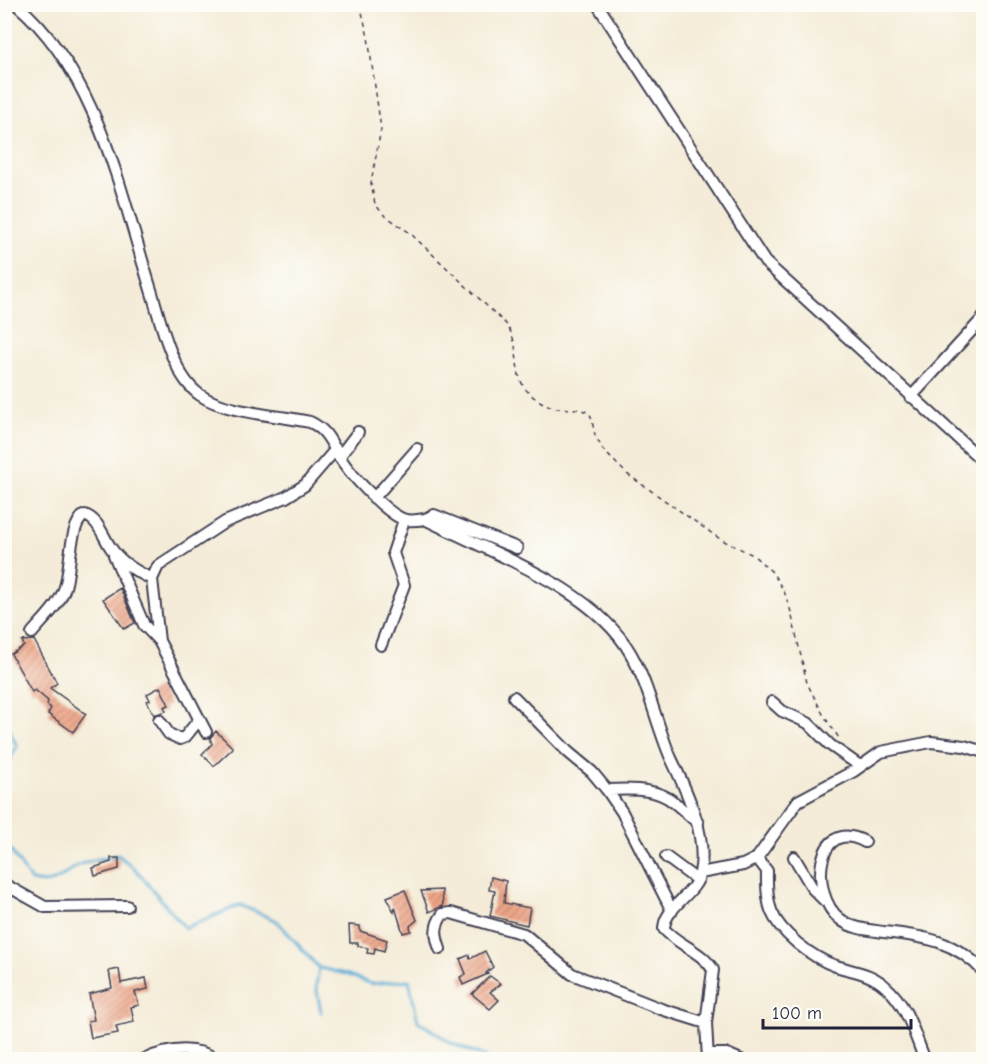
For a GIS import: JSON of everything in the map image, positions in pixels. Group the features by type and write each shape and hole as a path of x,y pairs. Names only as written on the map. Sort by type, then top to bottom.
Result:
{"street":[{"path":"16,4 38,24 75,80 92,111 122,194 159,315 181,373 188,384 212,402 310,422 328,434 338,453 374,498 404,520 425,519 434,515 517,548"},
{"path":"597,4 765,262 984,462"},
{"path":"911,397 984,317"},
{"path":"159,641 152,579 158,566 225,522 286,497 305,485 358,432"},
{"path":"374,498 417,449"},
{"path":"32,633 65,588 75,524 80,517 85,515 93,520 111,549 144,625 159,641 198,722 206,732"},
{"path":"425,519 561,588 593,608 614,629 633,656 698,823 699,876"},
{"path":"381,645 404,585 393,553 404,520"},
{"path":"111,549 132,569 152,579"},
{"path":"514,697 568,752 592,772 607,790 622,812 672,911"},
{"path":"772,702 782,711 808,723 830,745 860,766"},
{"path":"159,720 169,734 180,739 185,737 198,722"},
{"path":"741,1059 727,1054 708,1057 706,1023 713,970 707,962 679,943 664,929 672,911 699,876 743,865 757,858 798,801 860,766 873,756 896,748 931,742 948,743 984,752"},
{"path":"607,790 628,789 658,794 669,799 698,823"},
{"path":"827,903 821,875 826,850 834,841 842,837 856,837 865,842"},
{"path":"666,857 699,876"},
{"path":"794,857 813,889 837,917 846,923 865,929 937,940 966,954 984,972"},
{"path":"757,858 767,871 766,895 778,926 821,960 863,972 886,987 905,1009 925,1059"},
{"path":"4,884 45,906 127,906"},
{"path":"440,949 435,935 437,922 443,914 451,913 504,927 524,934 572,974 661,1009 706,1023"},
{"path":"143,1059 175,1050 188,1049 201,1051 218,1059"}],"path":[{"path":"360,4 368,37 381,129 371,183 375,204 382,214 410,233 507,325 515,345 517,376 525,389 550,406 580,409 589,413 600,445 627,474 715,536 753,555 772,572 788,601 807,683 824,716 842,741"}],"building":[{"path":"120,588 135,623 124,629 103,599"},
{"path":"34,640 57,683 50,688 86,714 73,732 48,714 51,708 47,705 48,701 35,690 32,692 11,654 24,646 22,641"},
{"path":"160,687 169,705 164,707 166,711 154,715 147,701 150,700 147,694"},
{"path":"216,731 233,748 214,766 202,754 212,744 210,738"},
{"path":"111,858 119,858 119,869 95,876 93,868 111,862"},
{"path":"491,877 506,881 504,903 530,908 527,925 490,916 495,891 489,890"},
{"path":"405,890 417,920 410,926 411,931 403,933 395,907 394,912 387,897"},
{"path":"442,890 443,906 429,912 421,891"},
{"path":"349,925 360,926 360,931 387,940 384,951 375,948 374,954 367,953 368,948 358,946 358,943 350,943"},
{"path":"485,951 493,967 486,973 488,974 463,985 460,977 466,974 460,959 469,955 470,959"},
{"path":"119,969 121,983 146,978 148,989 135,992 139,1005 131,1007 134,1022 116,1026 118,1033 91,1038 88,1021 94,1020 89,994 112,988 109,971"},
{"path":"490,976 501,984 490,992 499,1000 490,1009 472,994"}],"waterway":[{"path":"4,720 17,746 4,771"},
{"path":"4,840 31,881 41,883 55,881 76,867 92,860 118,855 136,870 185,928 240,905 277,921 319,968 316,986 321,1012"},
{"path":"320,968 346,974 371,984 409,980 418,1021 451,1043 486,1057 486,1060"}]}
